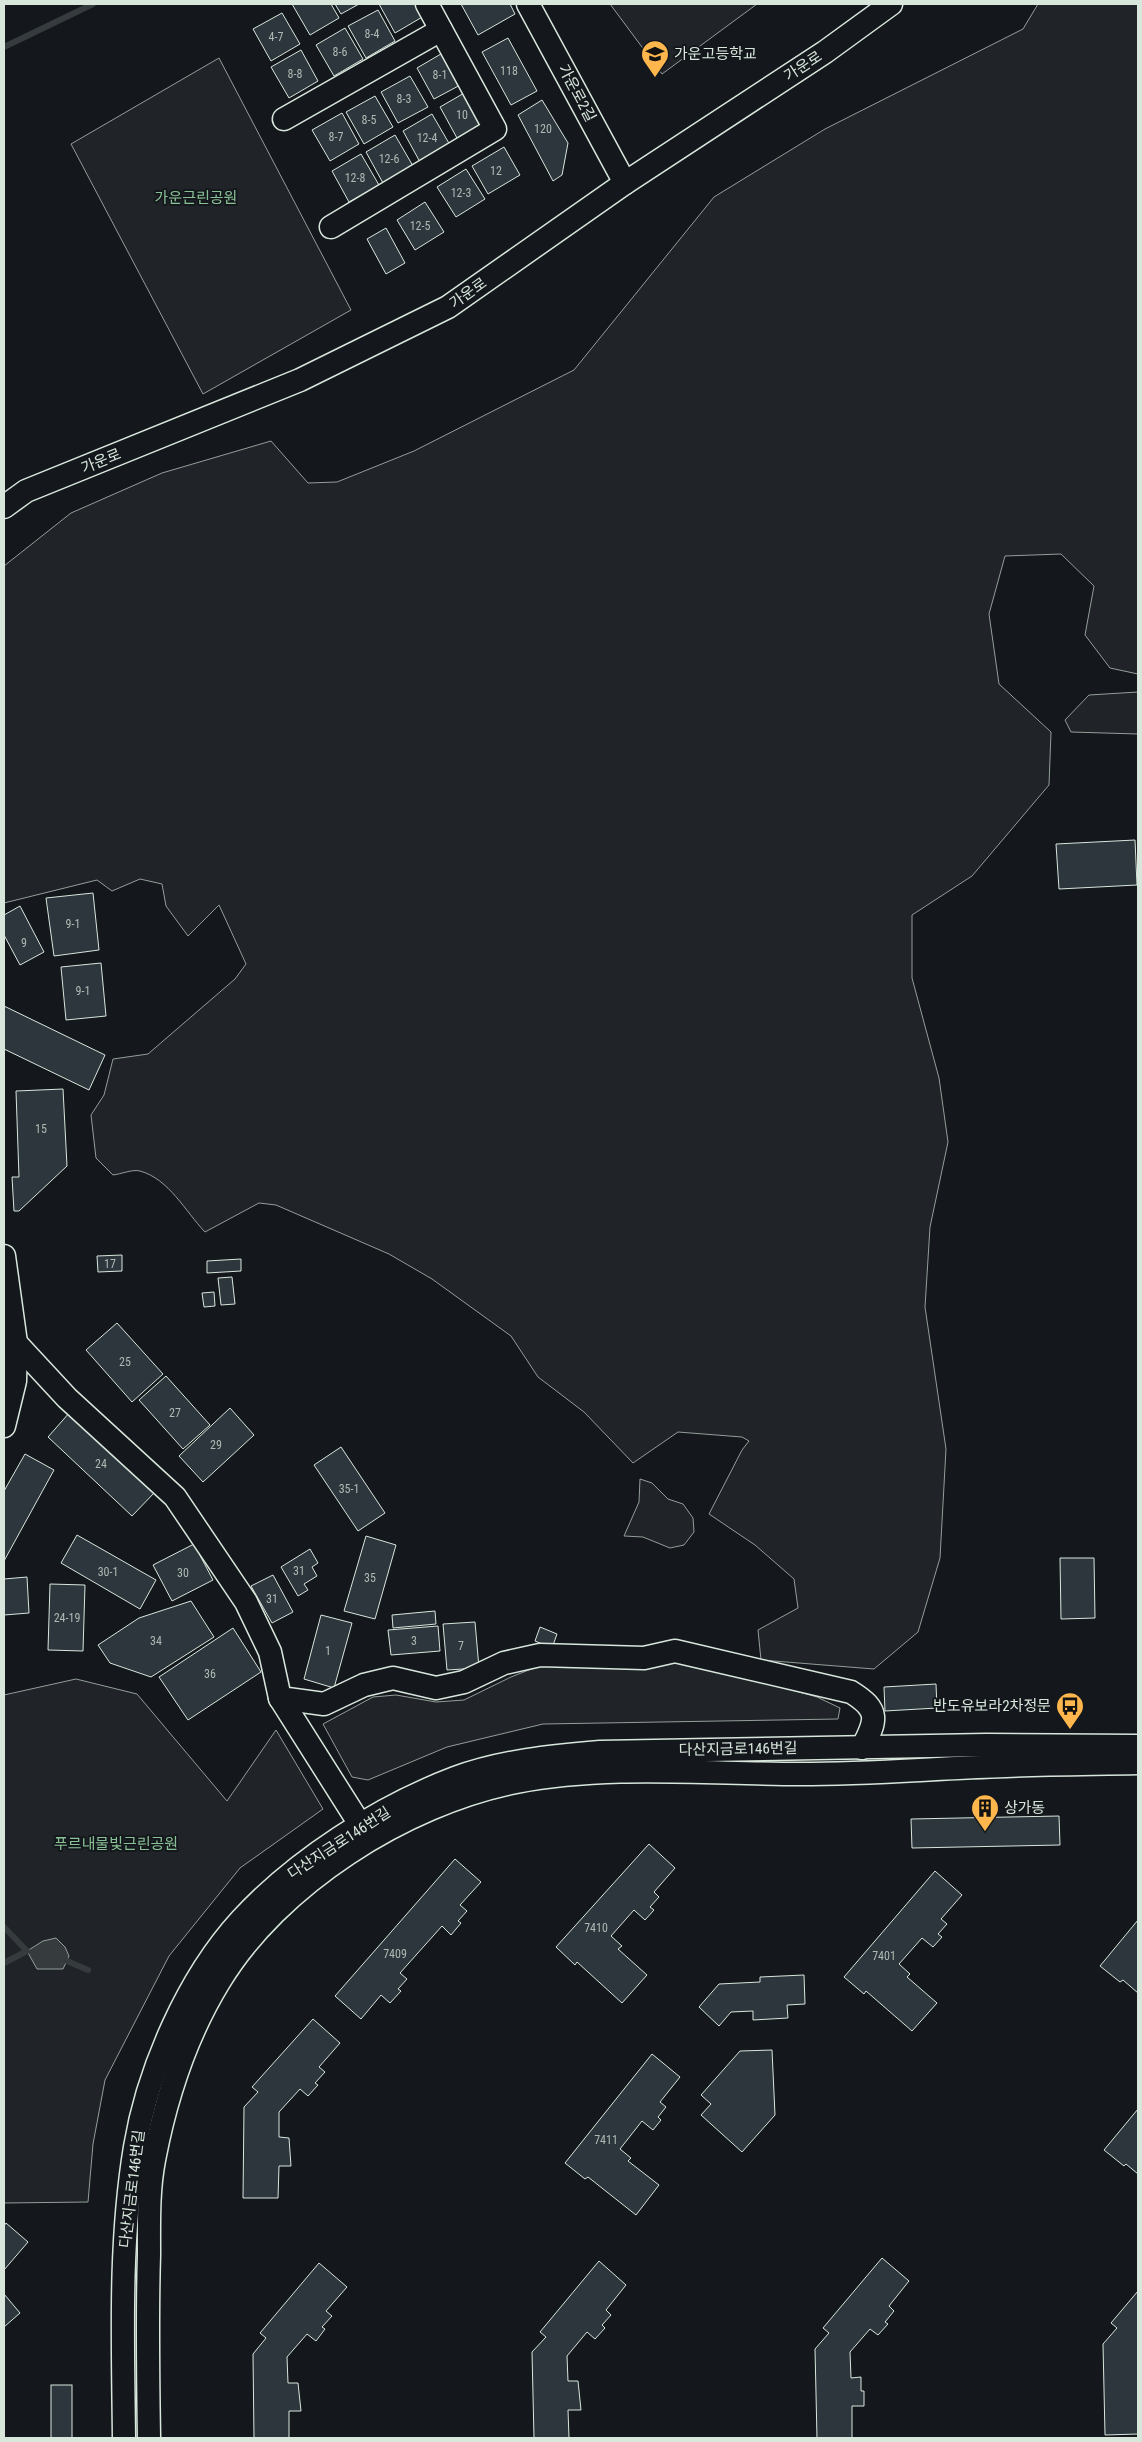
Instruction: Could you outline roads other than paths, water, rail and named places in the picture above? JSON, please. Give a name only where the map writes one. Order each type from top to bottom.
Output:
[{"type":"street","points":[[331,227],[495,129],[427,4]]},
{"type":"street","name":"가운로2길","points":[[528,4],[625,183]]},
{"type":"street","name":"가운로","points":[[4,507],[26,491],[300,380],[448,307],[625,183],[825,52],[892,4]]},
{"type":"street","points":[[284,119],[441,30]]},
{"type":"street","points":[[4,1256],[16,1343],[16,1381],[4,1426]]},
{"type":"street","points":[[16,1343],[67,1398],[175,1497],[246,1602],[270,1652],[280,1698],[365,1832]]},
{"type":"street","points":[[280,1698],[324,1704],[364,1685],[393,1678],[436,1688],[464,1682],[504,1663],[540,1655],[644,1658],[675,1651],[851,1692],[867,1702],[874,1726],[862,1748]]},
{"type":"street","name":"다산지금로146번길","points":[[124,2438],[123,2294],[128,2205],[136,2145],[146,2103],[172,2027],[205,1968],[240,1921],[286,1876],[456,1778],[509,1764],[553,1756],[600,1752],[1138,1746]]},
{"type":"street","name":"다산지금로146번길","points":[[149,2438],[148,2284],[153,2164],[168,2099],[187,2042],[220,1980],[254,1935],[365,1832],[412,1817],[461,1797],[514,1783],[555,1776],[602,1773],[821,1774],[1138,1763]]},
{"type":"waterway","points":[[4,47],[93,4]]},
{"type":"waterway","points":[[4,1927],[27,1951],[4,1963]]},
{"type":"waterway","points":[[67,1961],[88,1970]]},
{"type":"place","name":"가운고등학교","points":[[655,78]]},
{"type":"place","name":"반도유보라2차정문","points":[[1070,1730]]},
{"type":"place","name":"상가동","points":[[985,1832]]},
{"type":"park label","name":"가운근린공원","points":[[196,198]]},
{"type":"park label","name":"푸르내물빛근린공원","points":[[116,1844]]}]
